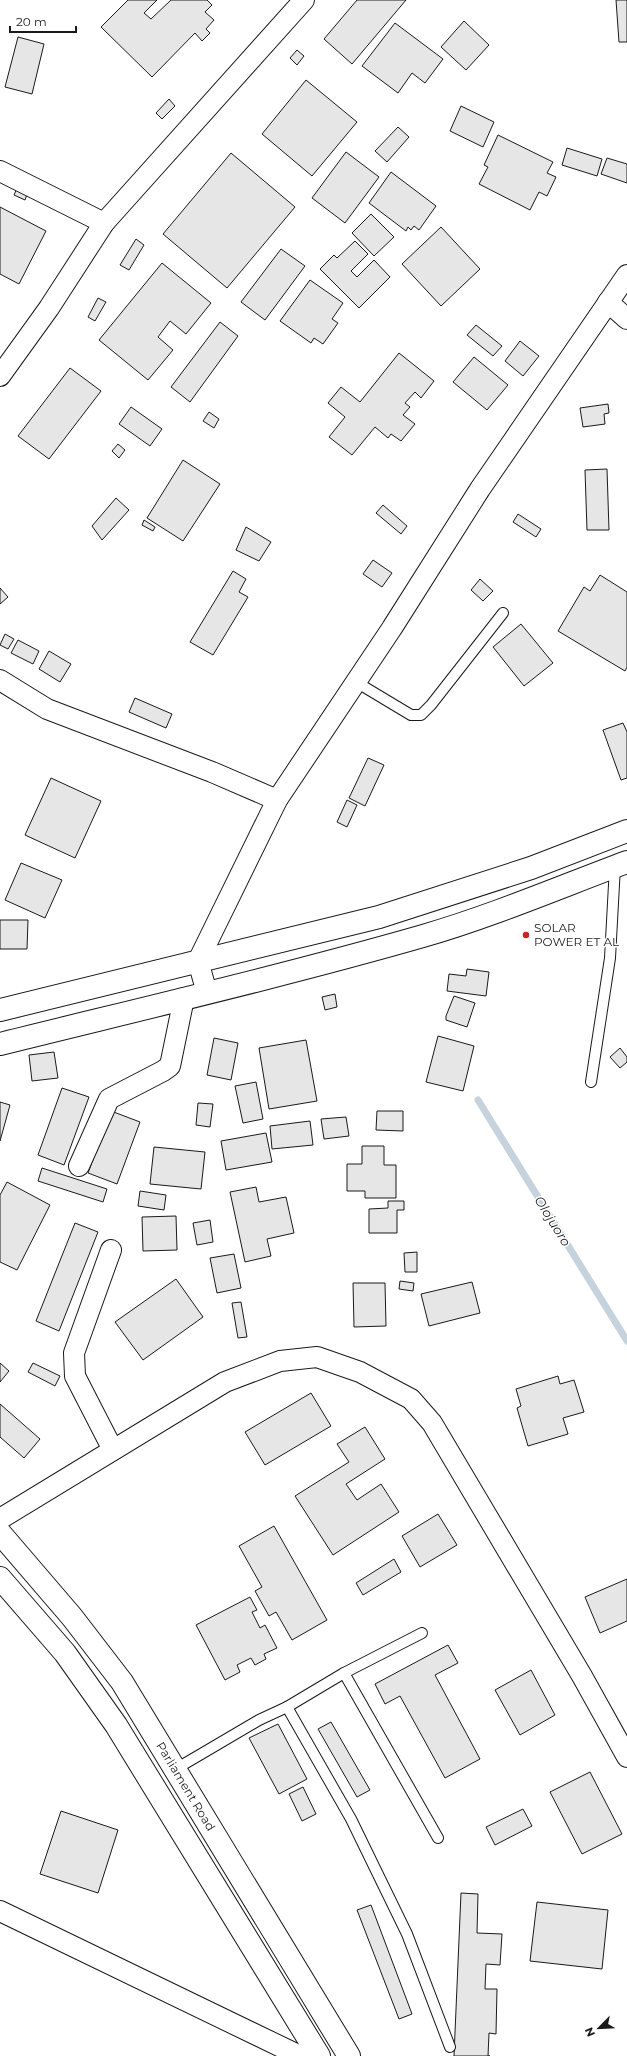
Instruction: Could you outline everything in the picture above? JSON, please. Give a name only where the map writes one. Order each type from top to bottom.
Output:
[{"type":"main road","points":[[0,1010],[379,917],[530,868],[627,831]]},
{"type":"main road","points":[[0,1044],[207,993],[424,935],[621,864]]},
{"type":"main road","name":"Parliament Road","points":[[0,1533],[72,1617],[122,1682],[174,1770],[349,2056]]},
{"type":"main road","points":[[0,1578],[65,1653],[116,1725],[319,2056]]},
{"type":"street","points":[[0,376],[49,308],[104,223],[304,0]]},
{"type":"street","points":[[0,171],[104,223]]},
{"type":"street","points":[[207,993],[198,961],[277,800],[356,682],[480,489],[627,275]]},
{"type":"street","points":[[608,302],[627,319]]},
{"type":"street","points":[[0,680],[47,709],[212,772],[277,800]]},
{"type":"street","points":[[79,1166],[109,1099],[170,1066],[184,998]]},
{"type":"street","points":[[111,1250],[74,1353],[75,1376],[113,1450]]},
{"type":"street","points":[[0,1518],[226,1382],[280,1361],[317,1357],[360,1372],[411,1399],[432,1423],[582,1676],[627,1757]]},
{"type":"street","points":[[0,1911],[300,2056]]},
{"type":"lane","points":[[356,682],[411,715],[421,715],[431,705],[503,613]]},
{"type":"lane","points":[[591,1082],[610,958],[621,864]]},
{"type":"lane","points":[[174,1770],[259,1720],[344,1673],[422,1633]]},
{"type":"lane","points":[[344,1673],[438,1838]]},
{"type":"lane","points":[[286,1706],[351,1819],[407,1934],[450,2047]]},
{"type":"building","points":[[128,0],[157,0],[144,13],[151,19],[171,0],[207,0],[212,5],[205,12],[214,20],[206,29],[210,33],[202,41],[195,33],[152,77],[101,27]]},
{"type":"building","points":[[357,0],[406,0],[352,64],[324,39]]},
{"type":"building","points":[[616,0],[627,0],[627,42],[619,42]]},
{"type":"building","points":[[464,21],[489,45],[466,70],[441,47]]},
{"type":"building","points":[[395,23],[443,59],[425,83],[412,73],[398,93],[362,66]]},
{"type":"building","points":[[18,37],[44,44],[32,94],[5,87]]},
{"type":"building","points":[[297,50],[304,56],[297,65],[290,58]]},
{"type":"building","points":[[306,80],[357,122],[312,176],[262,134]]},
{"type":"building","points":[[169,99],[175,106],[162,119],[156,113]]},
{"type":"building","points":[[461,106],[494,122],[483,147],[450,131]]},
{"type":"building","points":[[398,127],[409,137],[387,162],[375,151]]},
{"type":"building","points":[[498,135],[553,162],[547,173],[556,177],[547,196],[539,192],[530,210],[479,184],[488,167],[484,165]]},
{"type":"building","points":[[567,148],[602,159],[597,176],[562,165]]},
{"type":"building","points":[[346,152],[379,177],[345,223],[312,198]]},
{"type":"building","points":[[231,153],[295,207],[227,288],[163,234]]},
{"type":"building","points":[[607,158],[627,164],[627,183],[601,174]]},
{"type":"building","points":[[391,172],[436,206],[419,230],[414,226],[411,230],[408,227],[406,231],[369,203]]},
{"type":"building","points":[[19,184],[29,189],[25,200],[14,195]]},
{"type":"building","points":[[0,207],[46,231],[19,284],[0,274]]},
{"type":"building","points":[[371,214],[394,237],[374,256],[352,233]]},
{"type":"building","points":[[441,227],[480,269],[441,306],[402,264]]},
{"type":"building","points":[[136,239],[144,245],[129,270],[120,265]]},
{"type":"building","points":[[355,241],[368,254],[351,271],[357,277],[374,260],[390,277],[359,308],[320,269],[334,255],[337,258]]},
{"type":"building","points":[[281,249],[305,266],[265,320],[241,302]]},
{"type":"building","points":[[162,263],[211,303],[186,334],[170,321],[158,337],[173,350],[148,380],[99,340]]},
{"type":"building","points":[[310,280],[343,303],[332,319],[338,323],[323,344],[314,338],[311,343],[280,321]]},
{"type":"building","points":[[98,298],[106,302],[95,321],[88,317]]},
{"type":"building","points":[[220,322],[238,336],[190,402],[171,387]]},
{"type":"building","points":[[476,325],[502,346],[493,356],[467,335]]},
{"type":"building","points":[[520,341],[539,356],[523,376],[505,361]]},
{"type":"building","points":[[399,353],[434,381],[421,398],[415,392],[405,403],[410,407],[403,415],[415,424],[401,441],[391,434],[388,438],[375,427],[352,455],[329,437],[345,417],[328,403],[341,387],[360,402]]},
{"type":"building","points":[[474,357],[508,385],[487,410],[453,382]]},
{"type":"building","points":[[70,368],[101,391],[49,459],[18,436]]},
{"type":"building","points":[[608,404],[609,413],[604,414],[605,424],[583,427],[580,408]]},
{"type":"building","points":[[131,407],[162,429],[150,446],[119,424]]},
{"type":"building","points":[[209,412],[219,419],[214,428],[203,421]]},
{"type":"building","points":[[118,444],[125,450],[119,458],[112,451]]},
{"type":"building","points":[[183,460],[220,484],[183,541],[147,518]]},
{"type":"building","points":[[607,469],[609,530],[587,530],[585,470]]},
{"type":"building","points":[[116,498],[129,510],[102,540],[92,526]]},
{"type":"building","points":[[383,505],[407,526],[401,534],[376,513]]},
{"type":"building","points":[[518,514],[541,529],[536,537],[513,522]]},
{"type":"building","points":[[144,520],[155,527],[153,531],[142,525]]},
{"type":"building","points":[[246,527],[271,542],[259,561],[236,550]]},
{"type":"building","points":[[373,560],[392,573],[382,587],[363,574]]},
{"type":"building","points":[[233,571],[246,579],[239,592],[248,597],[213,655],[190,642]]},
{"type":"building","points":[[600,575],[627,592],[627,667],[625,671],[558,631],[584,587],[590,591]]},
{"type":"building","points":[[480,579],[493,591],[483,601],[471,590]]},
{"type":"building","points":[[0,588],[8,597],[0,604]]},
{"type":"building","points":[[521,624],[553,663],[524,686],[493,647]]},
{"type":"building","points":[[5,634],[14,639],[8,649],[0,645]]},
{"type":"building","points":[[18,640],[39,651],[33,664],[11,653]]},
{"type":"building","points":[[49,651],[71,664],[60,682],[39,669]]},
{"type":"building","points":[[135,698],[172,714],[166,728],[129,712]]},
{"type":"building","points":[[623,723],[627,732],[627,778],[621,780],[603,730]]},
{"type":"building","points":[[368,758],[384,765],[365,806],[349,798]]},
{"type":"building","points":[[51,778],[101,801],[75,858],[25,835]]},
{"type":"building","points":[[347,800],[357,805],[347,827],[337,822]]},
{"type":"building","points":[[21,863],[62,880],[45,918],[5,900]]},
{"type":"building","points":[[0,920],[28,920],[27,949],[0,949]]},
{"type":"building","points":[[467,969],[489,972],[486,996],[447,991],[449,974],[466,976]]},
{"type":"building","points":[[335,994],[337,1007],[325,1010],[322,997]]},
{"type":"building","points":[[454,996],[475,1003],[467,1027],[446,1020],[446,1016]]},
{"type":"building","points":[[438,1036],[474,1046],[463,1091],[426,1082]]},
{"type":"building","points":[[214,1038],[238,1043],[231,1080],[207,1075]]},
{"type":"building","points":[[306,1040],[317,1101],[269,1109],[259,1048]]},
{"type":"building","points":[[620,1048],[627,1057],[627,1062],[620,1068],[610,1057]]},
{"type":"building","points":[[54,1052],[58,1078],[32,1081],[29,1055]]},
{"type":"building","points":[[256,1082],[263,1119],[243,1123],[235,1086]]},
{"type":"building","points":[[62,1088],[89,1097],[64,1165],[38,1155]]},
{"type":"building","points":[[0,1102],[10,1105],[0,1141]]},
{"type":"building","points":[[198,1103],[213,1104],[210,1127],[196,1125]]},
{"type":"building","points":[[111,1111],[140,1122],[117,1184],[88,1173]]},
{"type":"building","points":[[377,1111],[403,1111],[403,1131],[376,1130]]},
{"type":"building","points":[[346,1117],[349,1136],[324,1139],[321,1119]]},
{"type":"building","points":[[310,1121],[313,1145],[272,1149],[270,1126]]},
{"type":"building","points":[[266,1133],[272,1162],[226,1170],[221,1141]]},
{"type":"building","points":[[362,1146],[384,1146],[384,1165],[396,1165],[396,1198],[365,1198],[365,1191],[347,1191],[347,1164],[362,1164]]},
{"type":"building","points":[[154,1147],[205,1152],[201,1189],[150,1184]]},
{"type":"building","points":[[42,1168],[107,1189],[103,1202],[38,1181]]},
{"type":"building","points":[[7,1182],[50,1205],[17,1270],[0,1262],[0,1195]]},
{"type":"building","points":[[256,1187],[259,1202],[286,1197],[294,1233],[267,1239],[271,1256],[245,1262],[230,1192]]},
{"type":"building","points":[[140,1191],[166,1195],[164,1210],[138,1206]]},
{"type":"building","points":[[388,1201],[404,1201],[404,1210],[397,1210],[397,1233],[369,1233],[369,1209],[388,1208]]},
{"type":"building","points":[[176,1216],[177,1250],[143,1251],[142,1217]]},
{"type":"building","points":[[210,1220],[213,1242],[197,1245],[193,1223]]},
{"type":"building","points":[[75,1223],[98,1232],[59,1331],[36,1321]]},
{"type":"building","points":[[417,1252],[417,1272],[405,1272],[404,1253]]},
{"type":"building","points":[[234,1254],[241,1288],[217,1293],[210,1258]]},
{"type":"building","points":[[176,1279],[203,1317],[143,1360],[115,1322]]},
{"type":"building","points":[[400,1281],[414,1283],[413,1291],[399,1289]]},
{"type":"building","points":[[472,1282],[480,1313],[429,1326],[421,1294]]},
{"type":"building","points":[[353,1283],[385,1283],[386,1326],[354,1327]]},
{"type":"building","points":[[241,1302],[247,1337],[238,1338],[232,1303]]},
{"type":"building","points":[[0,1363],[9,1371],[0,1382]]},
{"type":"building","points":[[33,1363],[60,1376],[55,1386],[28,1372]]},
{"type":"building","points":[[558,1376],[560,1384],[574,1380],[584,1412],[563,1418],[568,1434],[528,1446],[517,1408],[521,1406],[516,1389]]},
{"type":"building","points":[[311,1393],[331,1426],[265,1465],[245,1432]]},
{"type":"building","points":[[0,1404],[40,1439],[24,1458],[0,1437]]},
{"type":"building","points":[[365,1427],[385,1459],[346,1484],[357,1500],[381,1484],[399,1512],[333,1555],[295,1496],[349,1462],[337,1444]]},
{"type":"building","points":[[438,1514],[457,1545],[420,1567],[402,1536]]},
{"type":"building","points":[[274,1526],[327,1620],[292,1640],[276,1612],[269,1616],[255,1591],[262,1587],[239,1546]]},
{"type":"building","points":[[394,1559],[401,1572],[363,1595],[356,1583]]},
{"type":"building","points":[[627,1579],[627,1621],[600,1633],[585,1597]]},
{"type":"building","points":[[250,1597],[257,1610],[252,1612],[260,1628],[265,1625],[277,1648],[264,1654],[266,1659],[255,1665],[251,1658],[237,1665],[240,1672],[225,1680],[196,1625]]},
{"type":"building","points":[[448,1645],[458,1663],[435,1675],[480,1759],[445,1778],[400,1696],[385,1704],[375,1684]]},
{"type":"building","points":[[531,1670],[555,1715],[520,1735],[495,1690]]},
{"type":"building","points":[[331,1722],[370,1790],[357,1797],[318,1729]]},
{"type":"building","points":[[278,1724],[307,1779],[279,1794],[249,1738]]},
{"type":"building","points":[[590,1772],[622,1834],[582,1854],[550,1792]]},
{"type":"building","points":[[303,1787],[316,1814],[302,1821],[289,1794]]},
{"type":"building","points":[[523,1809],[532,1826],[495,1845],[486,1827]]},
{"type":"building","points":[[61,1811],[118,1830],[98,1893],[40,1874]]},
{"type":"building","points":[[461,1893],[478,1894],[477,1933],[502,1934],[500,1965],[486,1964],[485,1989],[497,1989],[496,2034],[489,2033],[488,2056],[454,2056]]},
{"type":"building","points":[[537,1902],[608,1910],[602,1969],[530,1961]]},
{"type":"building","points":[[371,1905],[412,2014],[399,2019],[357,1910]]},
{"type":"waterway","name":"Olojuoro","points":[[478,1100],[627,1341]]},
{"type":"place","name":"SOLAR POWER ET AL","points":[[526,935]]}]
